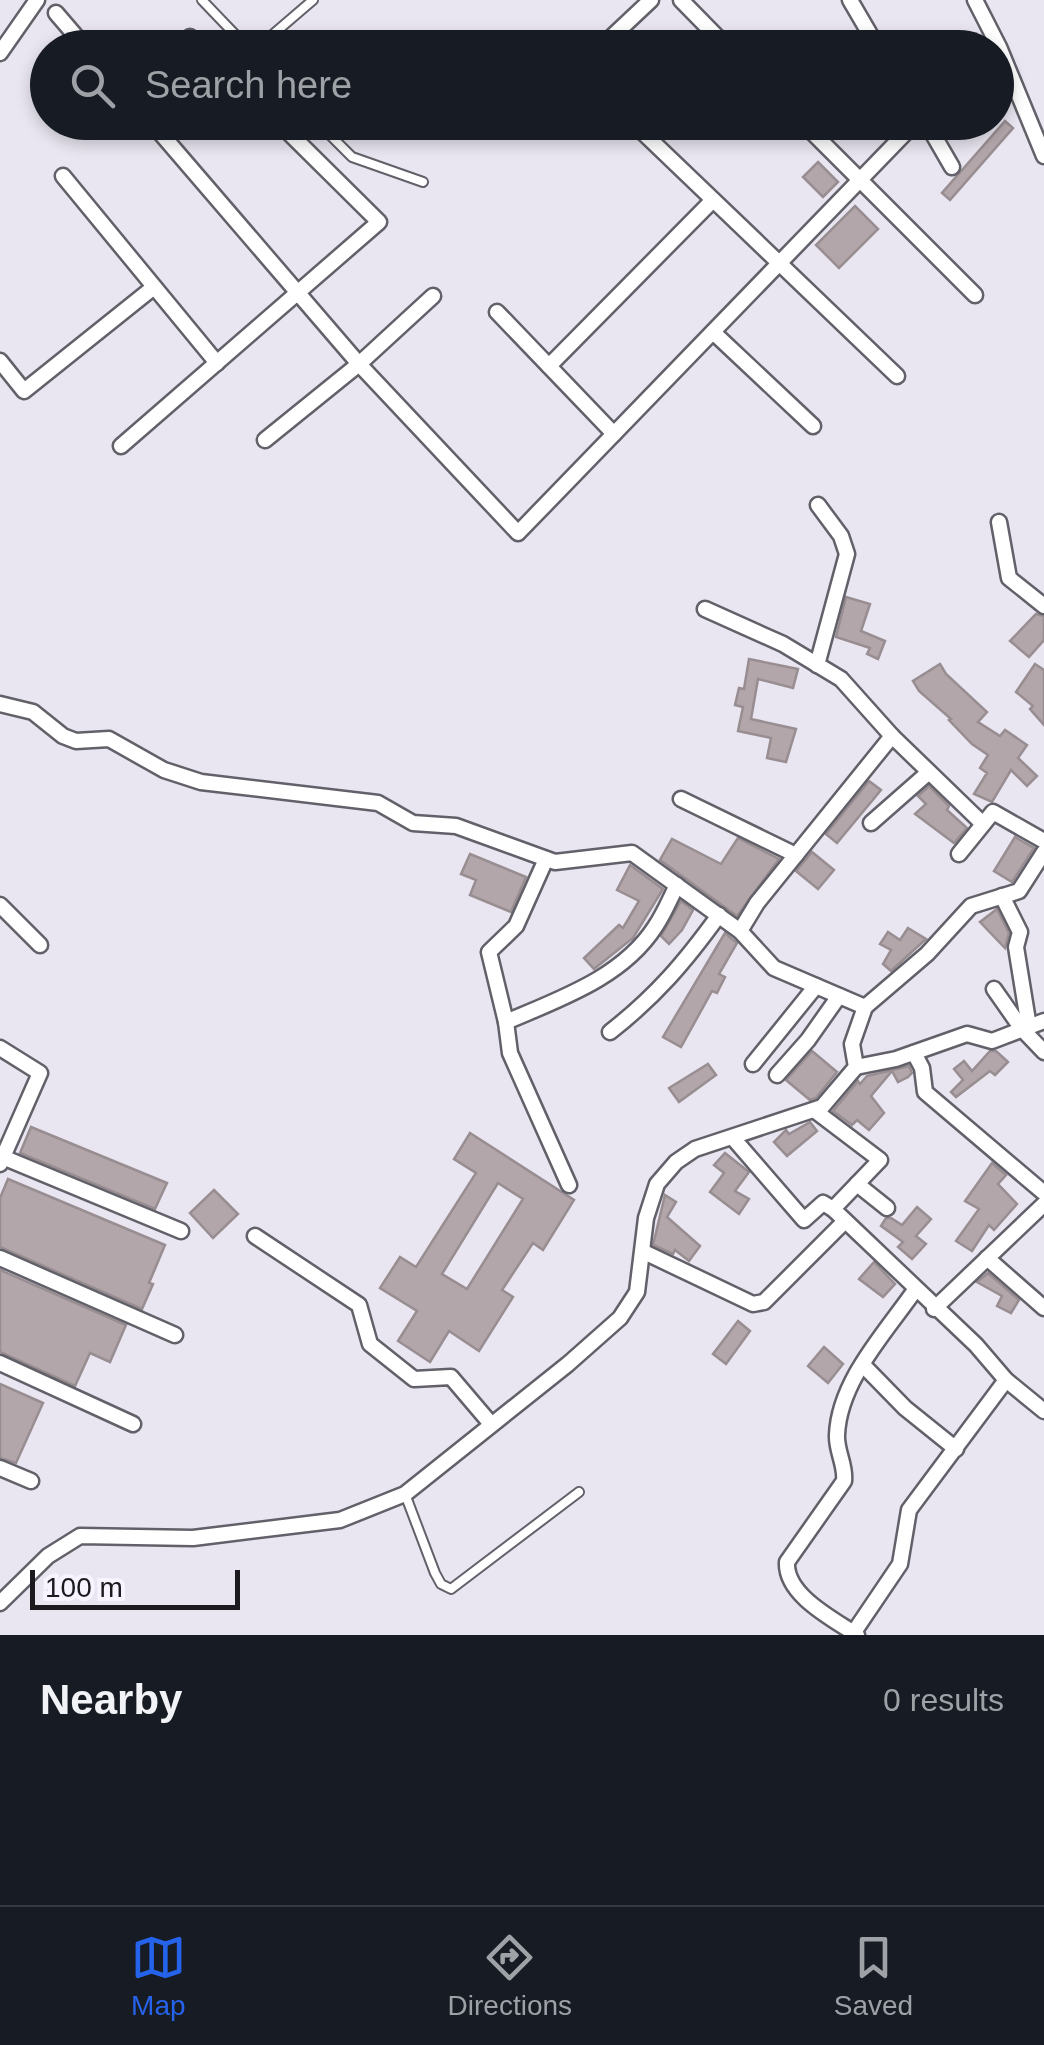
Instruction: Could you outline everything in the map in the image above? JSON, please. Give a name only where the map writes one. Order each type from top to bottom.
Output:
[{"type":"street","points":[[0,52],[37,0]]},
{"type":"street","points":[[619,30],[651,0]]},
{"type":"street","points":[[681,0],[710,30]]},
{"type":"street","points":[[850,0],[868,30]]},
{"type":"street","points":[[976,0],[990,30]]},
{"type":"street","points":[[56,13],[71,30]]},
{"type":"street","points":[[1014,86],[1044,156]]},
{"type":"street","points":[[166,140],[359,364],[518,534],[899,140]]},
{"type":"street","points":[[121,446],[379,222],[296,140]]},
{"type":"street","points":[[650,140],[898,376]]},
{"type":"street","points":[[819,140],[975,295]]},
{"type":"street","points":[[936,140],[952,167]]},
{"type":"street","points":[[63,176],[217,363]]},
{"type":"street","points":[[549,366],[712,200]]},
{"type":"street","points":[[0,362],[24,390],[154,286]]},
{"type":"street","points":[[265,440],[359,364],[434,296]]},
{"type":"street","points":[[497,312],[614,434]]},
{"type":"street","points":[[712,332],[814,426]]},
{"type":"street","points":[[817,664],[847,554],[841,536],[818,504]]},
{"type":"street","points":[[999,522],[1010,578],[1044,606]]},
{"type":"street","points":[[705,609],[783,644],[841,680],[892,736],[983,824]]},
{"type":"street","points":[[0,704],[33,712],[62,736],[76,741],[109,738],[164,770],[201,782],[378,803],[413,823],[456,826],[555,862],[632,853],[740,931],[774,968],[865,1007]]},
{"type":"street","points":[[740,931],[758,902],[892,736]]},
{"type":"street","points":[[871,823],[929,772]]},
{"type":"street","points":[[681,798],[796,855]]},
{"type":"street","points":[[959,854],[993,812],[1044,842]]},
{"type":"street","points":[[856,1067],[852,1044],[865,1007],[927,954],[970,906],[1018,891],[1044,853]]},
{"type":"street","points":[[546,860],[516,926],[489,952],[510,1053],[569,1185]]},
{"type":"street","points":[[506,1022],[578,990],[621,965],[654,929],[677,885]]},
{"type":"street","points":[[1002,896],[1020,932],[1016,946],[1025,1028]]},
{"type":"street","points":[[0,905],[40,945]]},
{"type":"street","points":[[610,1032],[652,999],[719,916]]},
{"type":"street","points":[[753,1064],[816,986]]},
{"type":"street","points":[[994,989],[1044,1052]]},
{"type":"street","points":[[777,1074],[808,1040],[839,996]]},
{"type":"street","points":[[0,1603],[48,1556],[80,1536],[194,1538],[340,1520],[405,1494],[620,1318],[637,1292],[646,1218],[657,1184],[676,1162],[695,1149],[822,1108],[856,1067],[914,1053],[967,1034],[992,1041],[1044,1021]]},
{"type":"street","points":[[0,1048],[40,1073],[1,1159],[181,1231]]},
{"type":"street","points":[[914,1053],[922,1068],[926,1092],[1044,1192]]},
{"type":"street","points":[[814,1110],[880,1160],[832,1209]]},
{"type":"street","points":[[733,1138],[804,1220],[824,1203],[832,1209],[976,1345],[1006,1380],[1044,1412]]},
{"type":"street","points":[[857,1184],[887,1208]]},
{"type":"street","points":[[934,1309],[1044,1204]]},
{"type":"street","points":[[644,1252],[753,1304],[764,1302],[845,1221]]},
{"type":"street","points":[[255,1236],[359,1305],[370,1344],[414,1379],[451,1377],[492,1424]]},
{"type":"street","points":[[0,1258],[175,1334]]},
{"type":"street","points":[[987,1258],[1044,1308]]},
{"type":"street","points":[[915,1290],[863,1365],[846,1398],[836,1436],[844,1481],[791,1553],[786,1568],[796,1589],[854,1634],[900,1564],[910,1510],[1006,1380]]},
{"type":"street","points":[[0,1363],[133,1424]]},
{"type":"street","points":[[863,1365],[905,1408],[956,1449]]},
{"type":"street","points":[[0,1468],[31,1481]]},
{"type":"lane","points":[[202,0],[231,30]]},
{"type":"lane","points":[[278,30],[313,0]]},
{"type":"lane","points":[[335,140],[352,158],[423,182]]},
{"type":"lane","points":[[405,1494],[440,1584],[451,1589],[579,1492]]},
{"type":"building","points":[[988,140],[1002,140],[950,200],[942,193]]},
{"type":"building","points":[[818,162],[838,182],[823,197],[803,177]]},
{"type":"building","points":[[855,206],[878,229],[839,268],[816,245]]},
{"type":"building","points":[[846,597],[870,604],[861,631],[885,641],[878,659],[867,654],[870,648],[836,637]]},
{"type":"building","points":[[1036,614],[1044,616],[1044,640],[1029,657],[1010,641]]},
{"type":"building","points":[[749,659],[798,669],[793,688],[758,679],[751,719],[796,729],[786,762],[767,758],[771,738],[738,731],[743,707],[735,705],[739,688],[744,689]]},
{"type":"building","points":[[940,664],[987,712],[978,722],[1000,736],[1005,730],[1027,745],[1018,758],[1037,776],[1027,786],[1011,770],[992,802],[974,794],[987,773],[980,768],[988,755],[972,744],[913,681]]},
{"type":"building","points":[[1035,664],[1044,670],[1044,725],[1030,709],[1033,706],[1016,692]]},
{"type":"building","points":[[869,781],[881,790],[837,843],[826,834]]},
{"type":"building","points":[[929,786],[967,828],[954,843],[915,814],[926,804],[918,796]]},
{"type":"building","points":[[1015,837],[1034,848],[1012,882],[994,871]]},
{"type":"building","points":[[738,838],[779,859],[737,916],[660,860],[672,839],[721,864]]},
{"type":"building","points":[[812,852],[834,870],[818,889],[796,871]]},
{"type":"building","points":[[470,854],[526,877],[511,912],[470,895],[476,880],[461,874]]},
{"type":"building","points":[[630,865],[663,889],[633,938],[594,969],[584,958],[619,925],[623,928],[639,901],[617,890]]},
{"type":"building","points":[[681,901],[693,910],[669,944],[661,936]]},
{"type":"building","points":[[997,909],[1009,933],[1005,948],[980,922]]},
{"type":"building","points":[[908,928],[926,939],[891,971],[883,964],[891,950],[880,944],[888,932],[900,940]]},
{"type":"building","points":[[725,933],[737,943],[719,974],[725,977],[717,993],[712,991],[681,1047],[663,1037]]},
{"type":"building","points":[[812,1051],[837,1072],[810,1100],[786,1080]]},
{"type":"building","points":[[990,1051],[996,1051],[1008,1062],[995,1075],[990,1071],[956,1097],[951,1092],[963,1080],[954,1069],[964,1061],[972,1071]]},
{"type":"building","points":[[708,1064],[716,1075],[679,1102],[669,1088]]},
{"type":"building","points":[[909,1066],[912,1073],[908,1077],[898,1082],[892,1071],[871,1096],[884,1113],[869,1130],[857,1120],[852,1125],[833,1111],[858,1081],[860,1084],[867,1076]]},
{"type":"building","points":[[810,1122],[817,1131],[787,1156],[774,1142],[786,1130],[789,1134]]},
{"type":"building","points":[[31,1127],[167,1183],[155,1209],[20,1153]]},
{"type":"building","points":[[470,1133],[574,1200],[543,1250],[533,1243],[502,1290],[513,1297],[479,1351],[449,1331],[430,1362],[398,1341],[417,1311],[380,1288],[400,1257],[416,1267],[476,1173],[454,1159]],"holes":[[[498,1183],[523,1199],[467,1289],[442,1274]]]},
{"type":"building","points":[[725,1153],[749,1172],[735,1191],[749,1199],[739,1214],[710,1192],[724,1173],[714,1165]]},
{"type":"building","points":[[992,1163],[1006,1175],[998,1184],[1017,1204],[994,1230],[989,1225],[972,1251],[956,1241],[979,1209],[965,1201]]},
{"type":"building","points":[[8,1179],[165,1245],[142,1309],[0,1247],[0,1198]]},
{"type":"building","points":[[214,1190],[238,1214],[213,1238],[190,1213]]},
{"type":"building","points":[[665,1195],[676,1202],[667,1217],[700,1246],[689,1261],[675,1250],[673,1254],[653,1245]]},
{"type":"building","points":[[917,1207],[931,1219],[916,1236],[926,1244],[912,1259],[898,1247],[903,1242],[881,1226],[886,1218],[902,1225]]},
{"type":"building","points":[[874,1262],[895,1284],[883,1297],[859,1279]]},
{"type":"building","points":[[0,1270],[126,1325],[110,1362],[90,1353],[75,1386],[0,1352]]},
{"type":"building","points":[[988,1273],[1019,1300],[1011,1313],[997,1306],[1002,1296],[977,1282]]},
{"type":"building","points":[[738,1321],[750,1331],[726,1364],[713,1354]]},
{"type":"building","points":[[824,1347],[843,1364],[828,1383],[808,1366]]},
{"type":"building","points":[[0,1384],[43,1403],[16,1463],[0,1458]]}]
